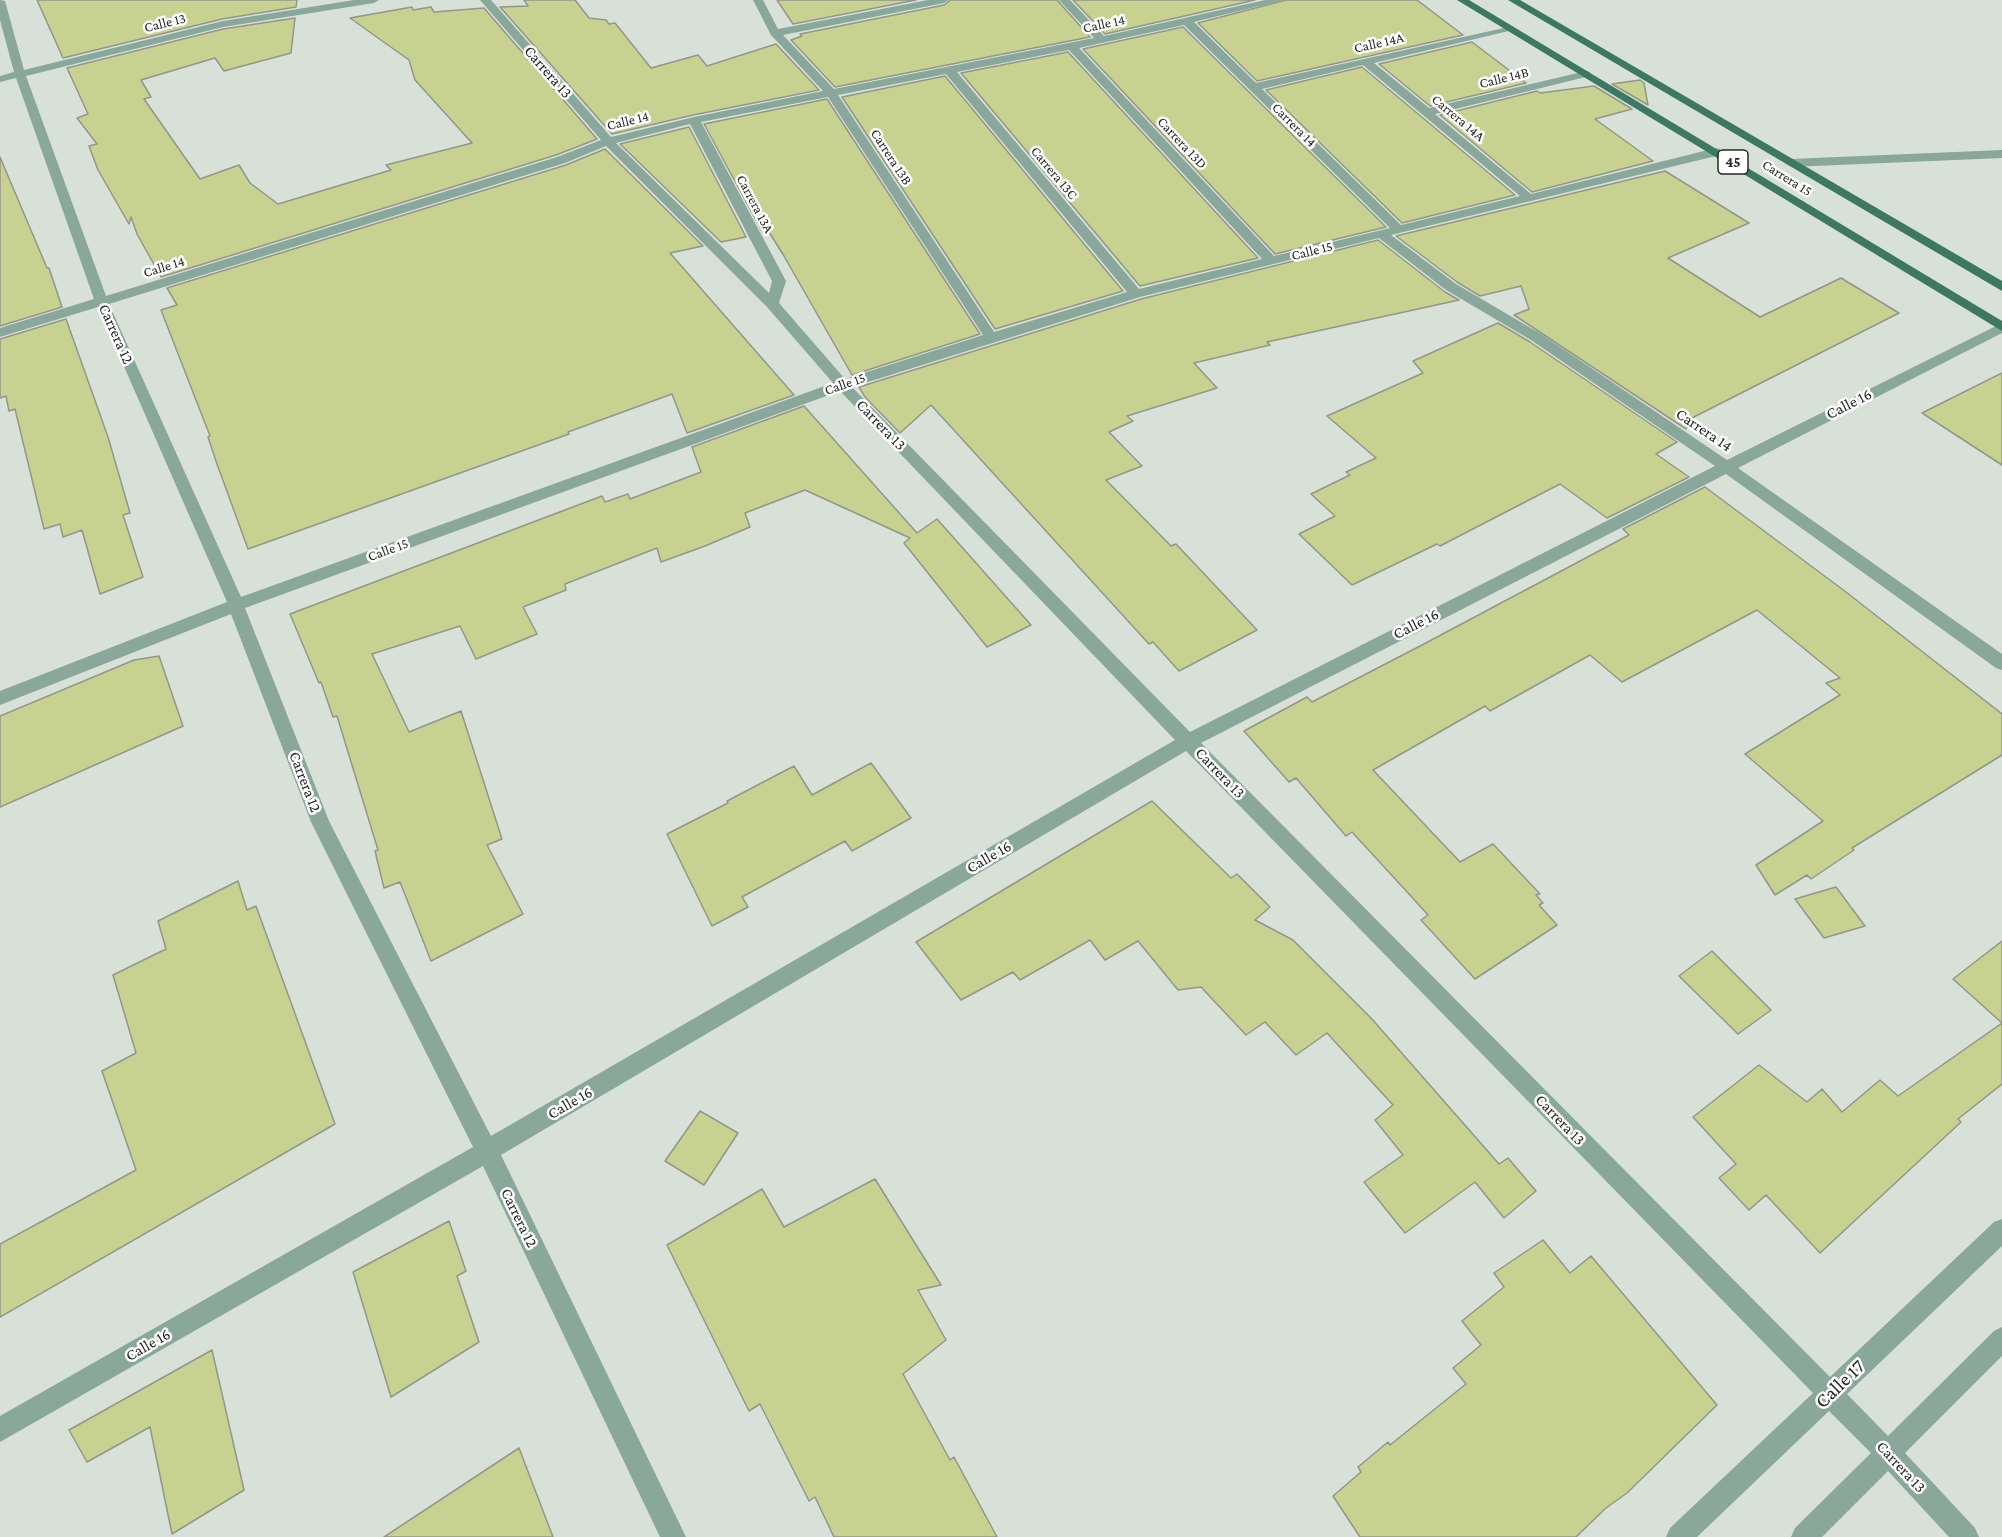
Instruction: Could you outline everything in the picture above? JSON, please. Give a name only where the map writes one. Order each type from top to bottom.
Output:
[{"type":"main road","name":"Carrera 15","points":[[1462,0],[2002,327]]},
{"type":"main road","name":"Carrera 15","points":[[1513,0],[2002,286]]},
{"type":"street","name":"Calle 13","points":[[0,80],[223,24],[374,0]]},
{"type":"street","name":"Carrera 13","points":[[485,0],[608,141],[772,304],[842,385],[1188,741],[1887,1452],[1966,1537]]},
{"type":"street","name":"Carrera 13B","points":[[758,0],[775,33],[832,94],[991,337]]},
{"type":"street","points":[[775,33],[944,0]]},
{"type":"street","points":[[1065,0],[1102,40]]},
{"type":"street","name":"Calle 14","points":[[0,333],[561,160],[608,141],[694,120],[1102,40],[1279,0]]},
{"type":"street","name":"Carrera 12","points":[[0,1],[20,74],[102,302],[236,605],[321,822],[487,1151],[673,1537]]},
{"type":"street","name":"Carrera 14","points":[[1187,22],[1399,230]]},
{"type":"street","name":"Calle 14A","points":[[1255,87],[1509,28]]},
{"type":"street","name":"Carrera 13D","points":[[1071,46],[1271,261]]},
{"type":"street","name":"Carrera 14A","points":[[1366,62],[1528,198]]},
{"type":"street","name":"Carrera 13C","points":[[950,71],[1136,294]]},
{"type":"street","name":"Calle 14B","points":[[1428,112],[1586,74]]},
{"type":"street","name":"Carrera 13A","points":[[694,120],[778,280],[772,304]]},
{"type":"street","name":"Calle 15","points":[[0,698],[236,605],[842,385],[991,337],[1136,294],[1716,152]]},
{"type":"street","points":[[1791,163],[2002,154]]},
{"type":"street","name":"Carrera 14","points":[[1380,233],[1451,287],[1536,337],[1725,466],[2002,663]]},
{"type":"street","name":"Calle 16","points":[[0,1430],[487,1151],[1188,741],[2002,327]]},
{"type":"street","name":"Calle 17","points":[[1679,1537],[2002,1230]]},
{"type":"street","points":[[1804,1537],[2002,1339]]},
{"type":"building","points":[[37,0],[297,0],[296,7],[222,19],[63,58]]},
{"type":"building","points":[[524,0],[575,0],[589,18],[606,20],[609,24],[615,23],[651,68],[698,55],[707,66],[776,44],[819,90],[612,134],[500,7],[528,6]]},
{"type":"building","points":[[777,0],[916,0],[793,24]]},
{"type":"building","points":[[951,0],[1057,0],[1090,37],[835,87],[791,40],[802,36],[800,34],[944,5]]},
{"type":"building","points":[[1073,0],[1255,0],[1105,34]]},
{"type":"building","points":[[1286,0],[1417,0],[1463,35],[1257,81],[1198,23]]},
{"type":"building","points":[[412,7],[413,10],[431,7],[434,12],[484,8],[597,139],[556,155],[161,277],[137,234],[131,217],[129,224],[98,170],[89,146],[97,144],[77,118],[88,114],[67,68],[223,29],[295,18],[291,53],[224,71],[215,58],[141,80],[151,97],[144,99],[200,179],[239,165],[250,183],[278,204],[391,170],[386,165],[472,143],[415,80],[409,60],[350,18]]},
{"type":"building","points":[[1183,27],[1386,227],[1275,254],[1083,49]]},
{"type":"building","points":[[1472,42],[1526,83],[1430,106],[1379,64]]},
{"type":"building","points":[[1068,52],[1258,258],[1140,286],[961,73]]},
{"type":"building","points":[[1362,67],[1515,195],[1402,223],[1266,90]]},
{"type":"building","points":[[945,76],[1123,291],[995,329],[842,97]]},
{"type":"building","points":[[1640,80],[1644,83],[1648,105],[1612,84]]},
{"type":"building","points":[[1594,86],[1632,109],[1595,119],[1653,161],[1532,192],[1440,115],[1537,91],[1540,93]]},
{"type":"building","points":[[827,99],[980,334],[852,375],[769,232],[763,233],[704,124]]},
{"type":"building","points":[[689,127],[746,237],[721,242],[620,144]]},
{"type":"building","points":[[605,149],[703,246],[670,253],[794,395],[687,433],[672,394],[568,432],[569,434],[248,549],[217,464],[208,437],[210,436],[161,310],[177,305],[167,288],[566,165]]},
{"type":"building","points":[[0,157],[47,268],[49,268],[62,307],[0,326]]},
{"type":"building","points":[[1665,171],[1749,223],[1668,258],[1760,317],[1841,278],[1899,313],[1690,419],[1686,429],[1514,315],[1529,309],[1521,286],[1480,296],[1457,282],[1396,236]]},
{"type":"building","points":[[1378,240],[1445,292],[1459,300],[1267,342],[1270,345],[1194,363],[1217,388],[1127,416],[1133,421],[1109,432],[1142,466],[1106,480],[1171,546],[1176,544],[1257,630],[1179,671],[1153,642],[1149,644],[931,405],[900,433],[865,397],[859,387],[1141,299]]},
{"type":"building","points":[[66,319],[108,437],[130,513],[123,515],[143,577],[100,594],[82,530],[63,537],[60,524],[44,529],[15,409],[9,411],[6,396],[0,398],[0,339]]},
{"type":"building","points":[[1498,323],[1530,342],[1677,442],[1656,454],[1689,477],[1607,518],[1560,484],[1440,546],[1437,544],[1352,585],[1299,534],[1335,516],[1311,494],[1350,475],[1346,472],[1376,458],[1327,416],[1423,373],[1413,361]]},
{"type":"building","points":[[2002,373],[2002,465],[1922,413]]},
{"type":"building","points":[[804,406],[917,533],[937,519],[1031,625],[987,647],[904,543],[910,538],[805,490],[745,513],[750,527],[705,546],[661,562],[657,548],[565,584],[566,590],[523,607],[537,634],[476,659],[460,626],[372,654],[409,732],[461,711],[502,839],[487,845],[523,914],[431,961],[400,882],[384,888],[375,851],[378,850],[337,716],[333,717],[321,682],[319,683],[290,614],[602,496],[605,502],[628,494],[630,499],[701,472],[692,447]]},
{"type":"building","points":[[1705,487],[1846,592],[2002,714],[2002,755],[1852,848],[1854,850],[1811,879],[1807,875],[1775,895],[1756,865],[1823,821],[1745,754],[1840,695],[1826,683],[1840,678],[1757,610],[1622,682],[1590,655],[1490,711],[1485,706],[1373,770],[1460,862],[1493,844],[1540,894],[1536,895],[1543,903],[1539,905],[1557,925],[1475,979],[1421,920],[1428,915],[1352,832],[1346,836],[1296,778],[1289,782],[1244,731],[1307,697],[1312,702],[1422,645],[1629,535],[1623,529]]},
{"type":"building","points":[[159,656],[183,726],[0,807],[0,716],[134,660]]},
{"type":"building","points":[[871,763],[911,818],[852,851],[845,841],[742,897],[748,907],[712,926],[667,834],[794,766],[812,795]]},
{"type":"building","points":[[1152,801],[1231,878],[1237,874],[1270,907],[1255,920],[1293,940],[1371,1018],[1499,1164],[1508,1158],[1536,1191],[1504,1218],[1475,1182],[1405,1233],[1364,1182],[1403,1155],[1375,1120],[1393,1105],[1327,1033],[1296,1055],[1265,1022],[1246,1035],[1201,987],[1178,990],[1138,941],[1105,960],[1090,940],[1020,980],[1013,972],[961,1000],[916,942]]},
{"type":"building","points":[[238,881],[247,910],[256,906],[335,1124],[0,1317],[0,1244],[136,1170],[102,1071],[136,1053],[113,975],[166,949],[158,921]]},
{"type":"building","points":[[1836,887],[1865,926],[1824,938],[1795,899]]},
{"type":"building","points":[[2002,941],[2002,1023],[1953,979]]},
{"type":"building","points":[[1712,951],[1771,1010],[1738,1034],[1679,976]]},
{"type":"building","points":[[2002,1023],[2002,1084],[1958,1119],[1961,1122],[1820,1253],[1766,1195],[1749,1210],[1719,1178],[1736,1164],[1693,1117],[1759,1065],[1807,1102],[1822,1089],[1842,1112],[1880,1080],[1898,1096]]},
{"type":"building","points":[[700,1111],[738,1133],[704,1185],[665,1161]]},
{"type":"building","points":[[875,1179],[941,1285],[918,1290],[946,1340],[903,1374],[950,1460],[954,1457],[997,1537],[834,1537],[815,1497],[809,1501],[760,1404],[749,1411],[667,1245],[762,1189],[784,1227]]},
{"type":"building","points":[[449,1221],[466,1271],[457,1276],[479,1342],[391,1397],[353,1272]]},
{"type":"building","points":[[1543,1240],[1570,1273],[1591,1256],[1717,1405],[1627,1493],[1606,1508],[1576,1537],[1360,1537],[1333,1496],[1361,1472],[1358,1467],[1388,1442],[1390,1445],[1466,1384],[1453,1368],[1481,1345],[1462,1321],[1504,1287],[1494,1273]]},
{"type":"building","points":[[212,1350],[244,1490],[172,1534],[150,1427],[87,1462],[69,1430]]},
{"type":"building","points":[[519,1448],[553,1537],[384,1537]]}]
